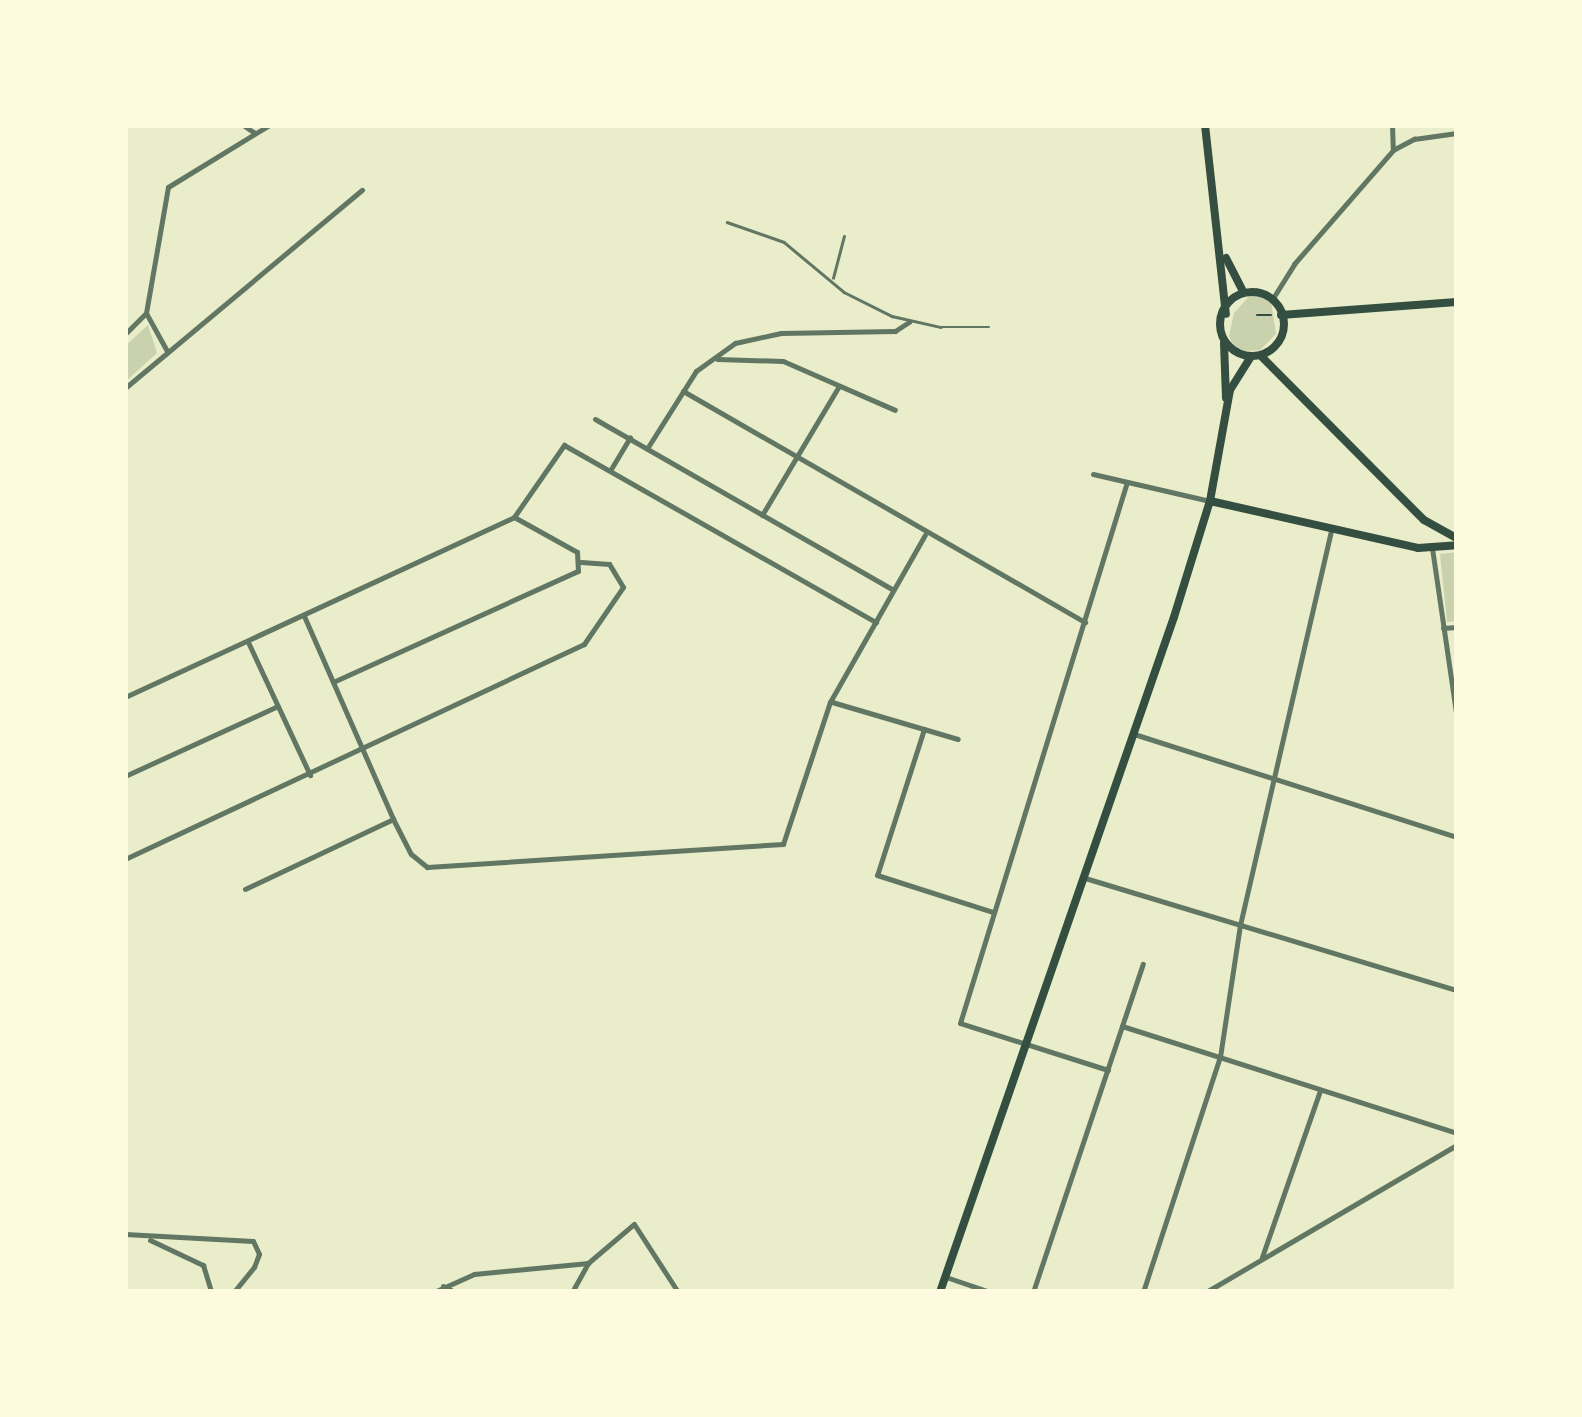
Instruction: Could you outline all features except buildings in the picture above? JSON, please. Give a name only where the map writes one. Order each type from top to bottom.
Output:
[{"type":"main road","points":[[940,1292],[1085,878],[1210,501],[1227,402],[1226,316],[1222,247],[1204,125]]},
{"type":"main road","points":[[1222,247],[1242,289],[1273,298],[1282,315],[1277,339],[1261,356],[1250,358],[1232,353],[1224,338]]},
{"type":"main road","points":[[1226,316],[1242,289]]},
{"type":"main road","points":[[1282,315],[1457,302]]},
{"type":"main road","points":[[1261,356],[1424,520],[1457,541]]},
{"type":"main road","points":[[1227,402],[1250,358]]},
{"type":"main road","points":[[1210,501],[1330,530],[1432,548],[1457,541]]},
{"type":"main road","points":[[1424,520],[1432,548]]},
{"type":"street","points":[[243,125],[256,132]]},
{"type":"street","points":[[125,334],[146,313],[173,178],[269,125]]},
{"type":"street","points":[[1392,125],[1393,150]]},
{"type":"street","points":[[1273,298],[1294,264],[1393,150],[1414,139],[1457,133]]},
{"type":"street","points":[[125,388],[362,190]]},
{"type":"street","points":[[146,313],[168,352]]},
{"type":"street","points":[[648,448],[696,371],[735,343],[762,335],[895,331],[909,322]]},
{"type":"street","points":[[714,360],[783,361],[895,410]]},
{"type":"street","points":[[762,515],[839,386]]},
{"type":"street","points":[[683,390],[794,460],[1085,622]]},
{"type":"street","points":[[595,419],[893,590]]},
{"type":"street","points":[[611,469],[630,437]]},
{"type":"street","points":[[125,697],[514,516],[564,445],[876,622]]},
{"type":"street","points":[[1093,474],[1210,501]]},
{"type":"street","points":[[1108,1070],[960,1023],[1127,482]]},
{"type":"street","points":[[333,682],[578,571],[581,562],[577,552],[514,516]]},
{"type":"street","points":[[1143,1292],[1220,1057],[1240,925],[1330,530]]},
{"type":"street","points":[[304,616],[411,854],[438,869],[782,844],[830,702],[925,535]]},
{"type":"street","points":[[1432,548],[1457,720]]},
{"type":"street","points":[[125,860],[584,644],[622,587],[609,564],[581,562]]},
{"type":"street","points":[[1443,628],[1457,627]]},
{"type":"street","points":[[248,642],[310,776]]},
{"type":"street","points":[[830,702],[958,739]]},
{"type":"street","points":[[125,776],[278,706]]},
{"type":"street","points":[[924,729],[877,875],[993,912]]},
{"type":"street","points":[[1134,734],[1457,836]]},
{"type":"street","points":[[245,889],[393,819]]},
{"type":"street","points":[[1085,878],[1457,990]]},
{"type":"street","points":[[1033,1292],[1143,964]]},
{"type":"street","points":[[1122,1026],[1457,1133]]},
{"type":"street","points":[[1260,1260],[1320,1090]]},
{"type":"street","points":[[1206,1292],[1457,1144]]},
{"type":"street","points":[[572,1292],[588,1263],[639,1224],[678,1292]]},
{"type":"street","points":[[125,1234],[148,1240],[203,1266],[211,1292]]},
{"type":"street","points":[[148,1240],[253,1241],[258,1254],[254,1267],[234,1292]]},
{"type":"street","points":[[434,1292],[474,1274],[588,1263]]},
{"type":"street","points":[[946,1277],[990,1292]]},
{"type":"street","points":[[443,1286],[455,1292]]},
{"type":"lane","points":[[726,222],[784,242],[856,300],[909,322],[989,326]]},
{"type":"lane","points":[[832,281],[844,236]]},
{"type":"path","points":[[1258,315],[1282,315]]},
{"type":"green space","points":[[1253,292],[1271,301],[1276,334],[1260,350],[1246,351],[1234,348],[1229,336],[1234,313]]},
{"type":"green space","points":[[148,325],[157,353],[125,382],[125,346]]},
{"type":"green space","points":[[1457,552],[1457,621],[1447,622],[1440,554]]}]
